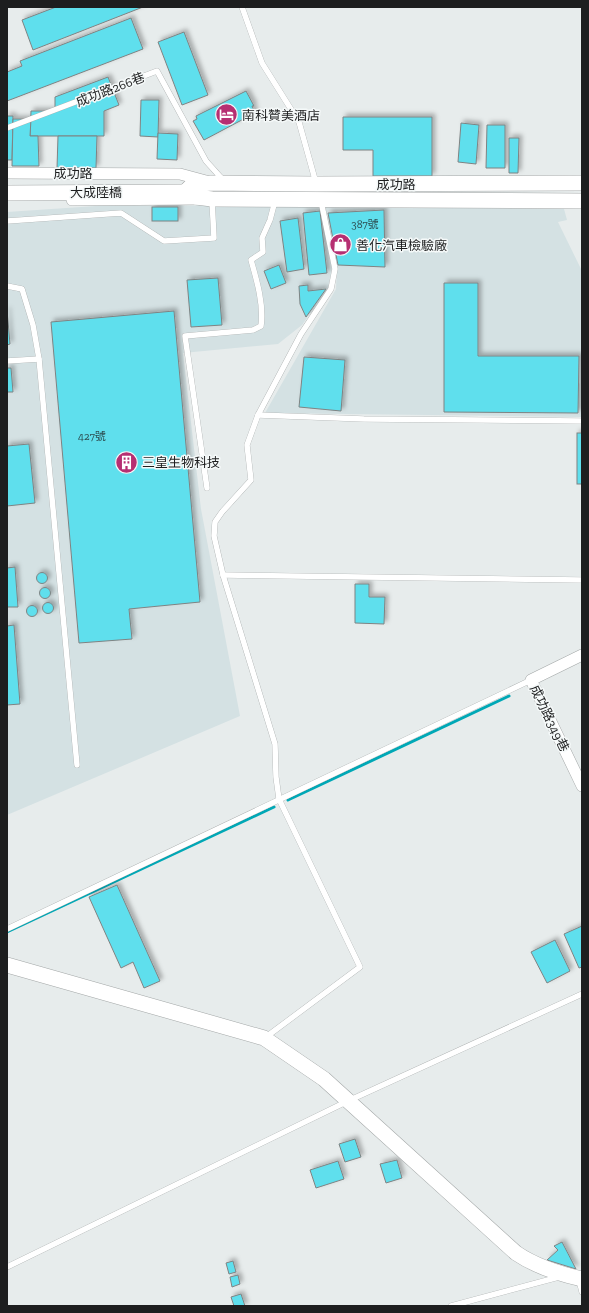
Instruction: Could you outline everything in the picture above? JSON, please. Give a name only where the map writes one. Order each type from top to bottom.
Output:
[{"type":"main road","name":"成功路","points":[[582,183],[318,192],[276,198],[212,199],[196,197],[185,192],[192,185],[226,183],[318,192],[582,200]]},
{"type":"main road","name":"大成陸橋","points":[[7,193],[185,192]]},
{"type":"main road","points":[[7,965],[264,1038],[324,1079],[505,1244],[528,1260],[577,1281]]},
{"type":"street","name":"成功路","points":[[7,173],[180,174],[211,183]]},
{"type":"street","name":"成功路","points":[[7,200],[183,201],[212,199]]},
{"type":"street","name":"成功路349巷","points":[[582,656],[531,680],[582,786]]},
{"type":"lane","points":[[242,7],[262,62],[299,122],[318,192],[335,269],[331,289],[301,334],[258,415],[247,445],[251,480],[215,522],[214,536],[223,575],[275,744],[276,777],[279,799],[360,967],[264,1038]]},
{"type":"lane","name":"成功路266巷","points":[[7,128],[157,71],[206,161],[226,183]]},
{"type":"lane","points":[[208,488],[185,336],[253,330],[261,326],[262,316],[256,277],[251,260],[263,252],[262,238],[270,220],[276,198]]},
{"type":"lane","points":[[7,221],[121,213],[164,240],[214,238],[212,199]]},
{"type":"lane","points":[[7,286],[22,289],[33,325],[39,359],[78,765]]},
{"type":"lane","points":[[7,361],[39,359]]},
{"type":"lane","points":[[258,415],[364,419],[582,421]]},
{"type":"lane","points":[[223,575],[582,580]]},
{"type":"lane","points":[[7,929],[531,680]]},
{"type":"lane","points":[[7,1267],[348,1101],[582,994]]},
{"type":"lane","points":[[451,1306],[577,1281]]},
{"type":"shaded area","points":[[320,205],[332,269],[328,288],[302,325],[278,344],[183,353],[201,509],[240,716],[7,815],[7,212],[96,206]]},
{"type":"shaded area","points":[[325,207],[564,209],[567,220],[558,222],[582,271],[582,417],[265,413],[336,289],[337,268]]},
{"type":"building","points":[[56,7],[143,7],[33,50],[22,20]]},
{"type":"building","points":[[131,18],[143,49],[7,101],[7,72],[22,66],[20,61]]},
{"type":"building","points":[[184,32],[208,95],[182,105],[158,42]]},
{"type":"building","points":[[108,77],[119,105],[104,111],[104,136],[30,136],[31,111],[55,111],[55,97]]},
{"type":"building","name":"南科贊美酒店","points":[[246,91],[254,106],[252,106],[255,113],[204,140],[193,121],[197,119],[196,116]]},
{"type":"building","points":[[141,100],[159,100],[158,137],[140,136]]},
{"type":"building","points":[[7,116],[13,116],[12,160],[7,160]]},
{"type":"building","points":[[343,117],[432,117],[432,176],[373,176],[373,150],[343,150]]},
{"type":"building","points":[[13,119],[31,119],[30,136],[38,136],[39,166],[12,166]]},
{"type":"building","points":[[461,123],[479,125],[476,164],[458,162]]},
{"type":"building","points":[[487,125],[505,125],[505,168],[486,168]]},
{"type":"building","points":[[158,133],[178,134],[177,160],[157,159]]},
{"type":"building","points":[[58,136],[97,136],[96,168],[57,168]]},
{"type":"building","points":[[509,138],[519,138],[518,173],[509,173]]},
{"type":"building","points":[[152,207],[178,207],[178,221],[152,221]]},
{"type":"building","points":[[384,210],[385,267],[338,265],[328,213]]},
{"type":"building","points":[[320,211],[327,273],[309,275],[303,213]]},
{"type":"building","points":[[298,218],[304,269],[287,272],[280,221]]},
{"type":"building","points":[[279,265],[286,283],[271,289],[264,271]]},
{"type":"building","points":[[218,278],[222,325],[191,327],[187,280]]},
{"type":"building","points":[[444,283],[478,283],[478,356],[579,356],[578,413],[444,412]]},
{"type":"building","points":[[308,285],[308,291],[326,289],[306,317],[300,304],[299,286]]},
{"type":"building","points":[[7,310],[10,344],[7,345]]},
{"type":"building","name":"三皇生物科技","points":[[174,311],[200,602],[129,609],[132,639],[79,643],[51,322]]},
{"type":"building","points":[[304,357],[345,360],[341,411],[299,407]]},
{"type":"building","points":[[7,368],[11,368],[13,392],[7,392]]},
{"type":"building","points":[[577,433],[582,433],[582,484],[577,484]]},
{"type":"building","points":[[29,444],[35,503],[7,506],[7,446]]},
{"type":"building","points":[[15,567],[18,607],[7,607],[7,568]]},
{"type":"building","points":[[40,573],[44,573],[46,574],[46,582],[40,583],[37,580],[37,576]]},
{"type":"building","points":[[355,584],[369,584],[369,597],[385,597],[384,624],[355,623]]},
{"type":"building","points":[[43,588],[47,588],[49,589],[49,597],[43,598],[40,595],[40,591]]},
{"type":"building","points":[[46,603],[50,603],[52,604],[52,612],[46,613],[43,610],[43,606]]},
{"type":"building","points":[[30,606],[34,606],[36,607],[36,615],[30,616],[27,613],[27,609]]},
{"type":"building","points":[[14,625],[20,704],[7,705],[7,626]]},
{"type":"building","points":[[117,885],[160,981],[144,988],[133,962],[121,968],[89,897]]},
{"type":"building","points":[[582,926],[582,967],[579,968],[564,934]]},
{"type":"building","points":[[555,940],[570,971],[547,983],[531,952]]},
{"type":"building","points":[[355,1139],[361,1157],[345,1162],[339,1144]]},
{"type":"building","points":[[397,1160],[402,1178],[386,1183],[380,1164]]},
{"type":"building","points":[[338,1161],[344,1179],[316,1188],[310,1170]]},
{"type":"building","points":[[562,1242],[576,1269],[547,1260],[558,1250],[554,1246]]},
{"type":"building","points":[[233,1261],[236,1272],[229,1274],[226,1263]]},
{"type":"building","points":[[238,1275],[240,1284],[232,1287],[230,1277]]},
{"type":"building","points":[[241,1294],[245,1306],[234,1306],[231,1297]]},
{"type":"waterway","points":[[288,800],[509,696]]},
{"type":"waterway","points":[[7,932],[274,807]]},
{"type":"place","name":"南科贊美酒店","points":[[226,115]]},
{"type":"place","name":"善化汽車檢驗廠","points":[[340,245]]},
{"type":"place","name":"三皇生物科技","points":[[126,462]]}]
